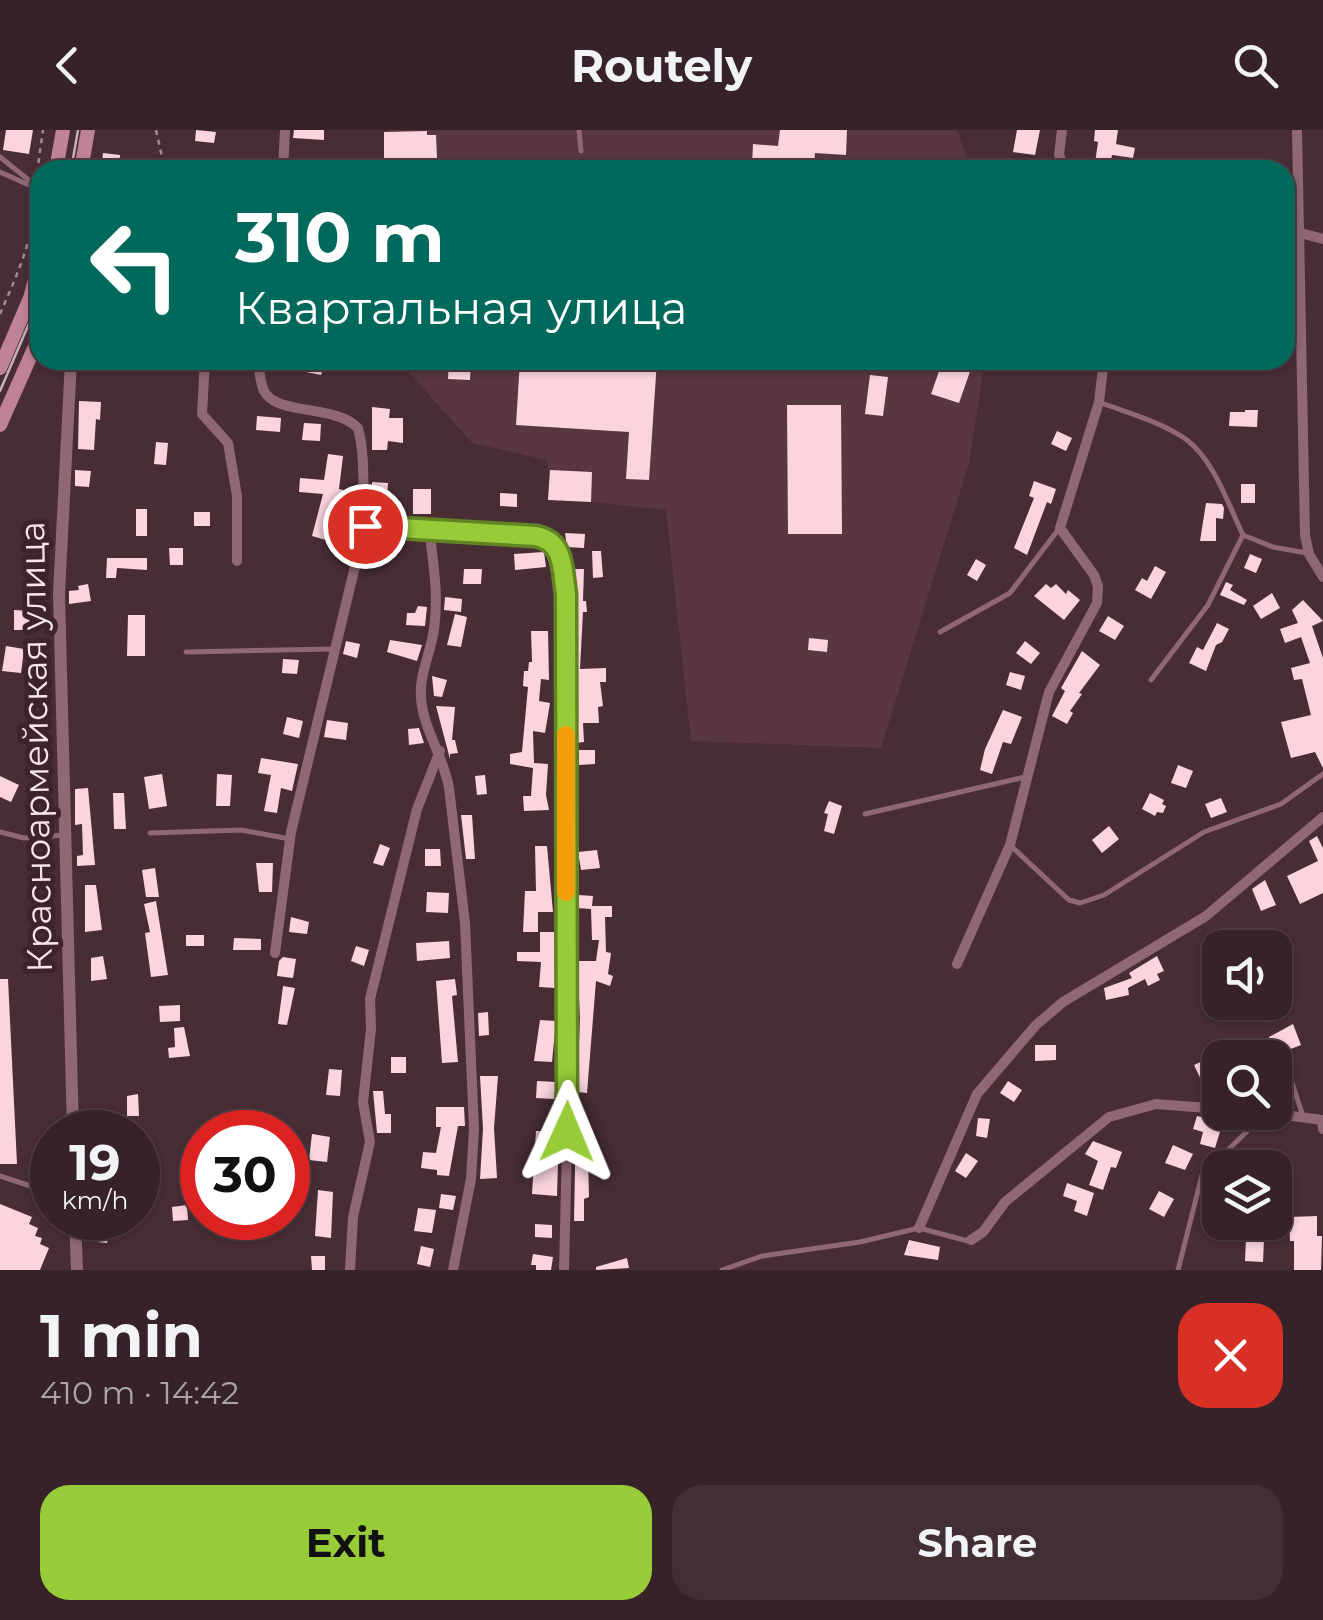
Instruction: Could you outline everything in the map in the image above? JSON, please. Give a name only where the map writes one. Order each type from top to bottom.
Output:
[{"type":"main road","points":[[58,160],[62,130]]},
{"type":"main road","points":[[83,160],[88,130]]},
{"type":"main road","points":[[0,368],[30,298]]},
{"type":"main road","points":[[12,340],[30,344]]},
{"type":"main road","points":[[0,424],[30,362]]},
{"type":"street","points":[[284,160],[286,130]]},
{"type":"street","points":[[1060,160],[1062,130]]},
{"type":"street","points":[[1297,130],[1306,535],[1309,554],[1323,577]]},
{"type":"street","points":[[1295,232],[1323,239]]},
{"type":"street","name":"Красноармейская улица","points":[[67,370],[58,594],[71,1110]]},
{"type":"street","points":[[204,370],[202,414],[228,443],[237,496],[237,561]]},
{"type":"street","points":[[260,370],[263,388],[272,400],[341,416],[358,428],[365,526],[290,838],[276,953]]},
{"type":"street","points":[[956,964],[1010,845],[1049,692],[1097,604],[1097,580],[1060,528],[1100,402],[1103,370]]},
{"type":"street","points":[[365,526],[540,537],[556,544],[560,556],[566,594],[568,1063],[564,1270]]},
{"type":"street","points":[[429,528],[436,606],[421,697],[447,778],[465,922],[474,1128],[471,1179],[453,1270]]},
{"type":"street","points":[[350,1270],[353,1217],[370,1142],[363,1102],[371,1029],[370,998],[418,809],[440,751]]},
{"type":"street","points":[[919,1228],[978,1094],[1036,1025],[1063,1002],[1206,916],[1323,817]]},
{"type":"street","points":[[972,1240],[1011,1197],[1108,1116],[1156,1104],[1202,1108]]},
{"type":"street","points":[[1292,1116],[1322,1120],[1323,1129]]},
{"type":"street","points":[[75,1240],[76,1270]]},
{"type":"lane","points":[[579,130],[581,151]]},
{"type":"lane","points":[[0,157],[30,182]]},
{"type":"lane","points":[[0,172],[30,185]]},
{"type":"lane","points":[[1100,402],[1176,434],[1195,448],[1243,536],[1309,554]]},
{"type":"lane","points":[[940,632],[1010,592],[1060,528]]},
{"type":"lane","points":[[1151,680],[1208,605],[1243,536]]},
{"type":"lane","points":[[186,652],[337,649]]},
{"type":"lane","points":[[1010,845],[1069,900],[1080,903],[1104,895],[1214,827],[1280,804],[1323,774]]},
{"type":"lane","points":[[865,814],[1028,776]]},
{"type":"lane","points":[[150,833],[241,830],[290,838]]},
{"type":"lane","points":[[0,832],[24,838],[65,835]]},
{"type":"lane","points":[[1292,1082],[1304,1117]]},
{"type":"lane","points":[[1178,1270],[1202,1175],[1247,1130]]},
{"type":"lane","points":[[0,1176],[30,1186]]},
{"type":"lane","points":[[722,1270],[762,1256],[860,1242],[919,1228],[972,1240]]},
{"type":"path","points":[[40,160],[43,130]]},
{"type":"path","points":[[156,130],[163,160]]},
{"type":"path","points":[[0,314],[30,231]]},
{"type":"shaded area","points":[[387,130],[957,130],[968,160],[389,160]]},
{"type":"shaded area","points":[[983,370],[969,463],[881,748],[691,741],[666,510],[553,498],[547,460],[472,443],[408,371]]},
{"type":"building","points":[[6,130],[33,130],[29,154],[3,150]]},
{"type":"building","points":[[196,130],[216,132],[214,143],[195,141]]},
{"type":"building","points":[[294,130],[324,130],[324,140],[293,138]]},
{"type":"building","points":[[780,130],[847,130],[846,155],[815,153],[815,160],[752,160],[753,144],[778,146]]},
{"type":"building","points":[[1017,130],[1040,130],[1035,155],[1013,152]]},
{"type":"building","points":[[1095,130],[1118,130],[1116,144],[1135,148],[1133,158],[1112,155],[1111,160],[1095,160],[1098,142],[1094,141]]},
{"type":"building","points":[[427,131],[427,135],[436,135],[437,158],[384,160],[384,132]]},
{"type":"building","points":[[103,153],[120,155],[120,160],[102,160]]},
{"type":"building","points":[[448,370],[470,370],[470,380],[448,379]]},
{"type":"building","points":[[519,370],[656,370],[649,480],[626,479],[629,432],[516,425]]},
{"type":"building","points":[[939,370],[971,370],[959,403],[931,394]]},
{"type":"building","points":[[870,375],[888,377],[883,416],[865,414]]},
{"type":"building","points":[[79,401],[101,402],[94,450],[78,449]]},
{"type":"building","points":[[787,405],[841,405],[842,534],[788,534]]},
{"type":"building","points":[[372,407],[390,409],[389,418],[403,418],[403,443],[388,441],[387,450],[372,450]]},
{"type":"building","points":[[1258,410],[1257,427],[1229,426],[1230,412]]},
{"type":"building","points":[[257,416],[281,418],[280,432],[256,430]]},
{"type":"building","points":[[304,423],[321,424],[320,441],[302,440]]},
{"type":"building","points":[[1057,431],[1072,438],[1066,451],[1051,444]]},
{"type":"building","points":[[156,442],[168,443],[166,465],[154,464]]},
{"type":"building","points":[[328,454],[343,456],[339,489],[343,490],[329,541],[312,536],[323,494],[299,492],[300,478],[324,480]]},
{"type":"building","points":[[75,470],[91,471],[89,487],[75,486]]},
{"type":"building","points":[[550,470],[592,472],[591,502],[548,500]]},
{"type":"building","points":[[1034,481],[1056,489],[1051,504],[1047,502],[1027,555],[1014,548],[1034,498],[1029,496]]},
{"type":"building","points":[[372,482],[388,483],[387,497],[372,496]]},
{"type":"building","points":[[1241,484],[1255,484],[1255,503],[1241,503]]},
{"type":"building","points":[[413,489],[431,489],[431,514],[413,514]]},
{"type":"building","points":[[500,493],[517,494],[517,507],[500,506]]},
{"type":"building","points":[[1206,503],[1222,504],[1224,508],[1223,519],[1216,518],[1216,541],[1200,541]]},
{"type":"building","points":[[136,509],[147,509],[147,536],[136,536]]},
{"type":"building","points":[[194,512],[210,512],[210,526],[194,526]]},
{"type":"building","points":[[565,533],[585,534],[584,548],[567,547]]},
{"type":"building","points":[[169,548],[183,548],[183,565],[170,565]]},
{"type":"building","points":[[592,551],[601,551],[603,577],[593,578]]},
{"type":"building","points":[[544,552],[546,567],[515,570],[514,554]]},
{"type":"building","points":[[1250,554],[1262,559],[1256,573],[1244,568]]},
{"type":"building","points":[[107,558],[147,558],[147,570],[117,568],[116,578],[106,578]]},
{"type":"building","points":[[976,559],[986,565],[977,581],[967,575]]},
{"type":"building","points":[[1155,566],[1166,572],[1151,599],[1135,590],[1142,578],[1147,581]]},
{"type":"building","points":[[464,569],[482,569],[481,584],[463,584]]},
{"type":"building","points":[[570,569],[584,569],[583,601],[587,612],[583,612],[580,669],[606,668],[606,682],[600,682],[603,706],[598,707],[599,723],[583,723],[584,742],[576,743],[575,594]]},
{"type":"building","points":[[1226,582],[1233,585],[1230,590],[1247,600],[1244,605],[1220,595]]},
{"type":"building","points":[[88,584],[91,601],[69,604],[69,591]]},
{"type":"building","points":[[1046,584],[1051,588],[1056,584],[1080,600],[1064,620],[1034,596]]},
{"type":"building","points":[[1272,593],[1280,608],[1261,619],[1253,606]]},
{"type":"building","points":[[445,597],[462,599],[461,612],[444,610]]},
{"type":"building","points":[[1303,600],[1323,621],[1312,626],[1323,658],[1323,768],[1315,752],[1291,758],[1281,722],[1311,715],[1302,679],[1294,680],[1291,668],[1310,663],[1301,637],[1285,643],[1280,629],[1298,623],[1292,610]]},
{"type":"building","points":[[418,606],[427,607],[425,626],[406,625],[407,613],[415,613]]},
{"type":"building","points":[[14,610],[30,611],[29,630],[14,630]]},
{"type":"building","points":[[455,614],[467,617],[461,647],[447,645]]},
{"type":"building","points":[[128,615],[145,615],[145,656],[127,656]]},
{"type":"building","points":[[1108,616],[1124,626],[1115,640],[1099,631]]},
{"type":"building","points":[[1217,623],[1229,629],[1216,645],[1206,671],[1189,663],[1197,647],[1203,650]]},
{"type":"building","points":[[531,631],[548,631],[549,680],[541,679],[539,701],[550,703],[545,733],[533,731],[534,763],[548,764],[549,810],[524,811],[523,796],[531,796],[533,768],[510,764],[510,754],[522,752],[528,687],[523,686],[524,671],[532,662]]},
{"type":"building","points":[[809,638],[828,640],[827,652],[808,650]]},
{"type":"building","points":[[390,640],[422,645],[417,661],[387,652]]},
{"type":"building","points":[[346,641],[360,644],[357,658],[343,654]]},
{"type":"building","points":[[1025,641],[1040,653],[1031,664],[1016,653]]},
{"type":"building","points":[[6,646],[24,649],[21,673],[2,671]]},
{"type":"building","points":[[1082,651],[1100,665],[1079,693],[1082,694],[1070,711],[1073,713],[1067,724],[1052,716],[1065,691],[1061,688]]},
{"type":"building","points":[[283,659],[299,660],[297,674],[282,673]]},
{"type":"building","points":[[1010,672],[1025,676],[1021,690],[1006,685]]},
{"type":"building","points":[[432,676],[447,680],[442,697],[434,696]]},
{"type":"building","points":[[436,706],[455,707],[452,740],[458,753],[450,754],[450,759]]},
{"type":"building","points":[[1003,710],[1022,717],[1011,744],[1003,742],[992,774],[980,770]]},
{"type":"building","points":[[287,717],[303,721],[299,738],[283,734]]},
{"type":"building","points":[[327,720],[348,723],[346,740],[324,737]]},
{"type":"building","points":[[419,728],[424,743],[409,745],[408,729]]},
{"type":"building","points":[[579,750],[595,750],[595,764],[579,765]]},
{"type":"building","points":[[261,758],[298,764],[292,791],[281,788],[277,813],[264,811],[271,775],[258,773]]},
{"type":"building","points":[[1178,765],[1193,771],[1186,788],[1171,783]]},
{"type":"building","points":[[162,774],[167,806],[149,809],[144,777]]},
{"type":"building","points":[[217,774],[232,775],[230,806],[216,806]]},
{"type":"building","points":[[485,775],[487,794],[477,795],[475,776]]},
{"type":"building","points":[[0,776],[19,785],[11,802],[0,797]]},
{"type":"building","points":[[88,788],[95,865],[77,866],[77,856],[83,855],[82,824],[75,825],[75,789]]},
{"type":"building","points":[[113,793],[124,793],[126,829],[114,829]]},
{"type":"building","points":[[1150,793],[1164,800],[1163,813],[1157,812],[1155,816],[1142,809]]},
{"type":"building","points":[[1221,798],[1227,812],[1211,818],[1205,804]]},
{"type":"building","points":[[829,801],[842,806],[834,834],[824,831]]},
{"type":"building","points":[[461,815],[472,815],[475,859],[466,859]]},
{"type":"building","points":[[1109,826],[1119,839],[1102,853],[1092,840]]},
{"type":"building","points":[[1317,836],[1323,848],[1323,893],[1300,904],[1287,876],[1318,861],[1309,841]]},
{"type":"building","points":[[380,844],[390,848],[383,866],[373,863]]},
{"type":"building","points":[[535,846],[547,846],[553,912],[538,912],[538,932],[523,932],[525,891],[536,891]]},
{"type":"building","points":[[425,849],[440,849],[441,866],[425,866]]},
{"type":"building","points":[[597,850],[600,868],[581,870],[578,852]]},
{"type":"building","points":[[256,863],[273,863],[272,892],[259,892]]},
{"type":"building","points":[[155,868],[159,897],[146,897],[142,870]]},
{"type":"building","points":[[1265,880],[1276,905],[1261,911],[1252,889]]},
{"type":"building","points":[[85,885],[96,885],[102,930],[85,932]]},
{"type":"building","points":[[427,892],[449,893],[448,913],[426,912]]},
{"type":"building","points":[[578,895],[593,896],[592,906],[612,906],[612,917],[605,917],[606,952],[611,953],[608,974],[613,976],[610,986],[596,981],[587,1093],[577,1092],[577,961],[596,961],[599,940],[592,940],[591,909],[577,908]]},
{"type":"building","points":[[156,901],[168,975],[151,977],[145,933],[150,932],[144,904]]},
{"type":"building","points":[[291,917],[309,922],[307,934],[289,932]]},
{"type":"building","points":[[540,932],[554,932],[555,988],[539,987],[541,962],[517,961],[517,952],[540,952]]},
{"type":"building","points":[[186,935],[204,935],[204,946],[186,946]]},
{"type":"building","points":[[234,938],[261,939],[261,950],[233,950]]},
{"type":"building","points":[[449,941],[450,958],[417,961],[416,943]]},
{"type":"building","points":[[356,946],[369,950],[364,966],[351,961]]},
{"type":"building","points":[[103,956],[107,979],[91,981],[91,958]]},
{"type":"building","points":[[1157,956],[1164,971],[1157,974],[1160,980],[1148,986],[1145,979],[1128,988],[1129,995],[1106,1000],[1104,988],[1132,978],[1129,973]]},
{"type":"building","points":[[283,957],[296,959],[293,978],[277,976]]},
{"type":"building","points":[[0,979],[8,979],[17,1164],[0,1164]]},
{"type":"building","points":[[455,979],[457,995],[452,996],[458,1062],[442,1063],[436,981]]},
{"type":"building","points":[[283,986],[295,988],[287,1025],[278,1024]]},
{"type":"building","points":[[180,1005],[180,1021],[160,1022],[159,1006]]},
{"type":"building","points":[[488,1012],[489,1035],[479,1036],[478,1013]]},
{"type":"building","points":[[540,1020],[556,1021],[552,1062],[534,1061]]},
{"type":"building","points":[[1293,1024],[1301,1045],[1292,1048],[1292,1040],[1269,1037]]},
{"type":"building","points":[[184,1027],[190,1056],[169,1058],[168,1048],[175,1047],[174,1028]]},
{"type":"building","points":[[1035,1045],[1056,1045],[1056,1060],[1035,1061]]},
{"type":"building","points":[[391,1057],[406,1057],[406,1073],[391,1073]]},
{"type":"building","points":[[1202,1061],[1202,1082],[1194,1065]]},
{"type":"building","points":[[329,1069],[342,1070],[340,1096],[326,1095]]},
{"type":"building","points":[[480,1076],[498,1076],[494,1128],[497,1178],[480,1179]]},
{"type":"building","points":[[537,1081],[556,1082],[554,1099],[536,1098]]},
{"type":"building","points":[[1008,1081],[1022,1090],[1014,1102],[1000,1093]]},
{"type":"building","points":[[373,1091],[383,1091],[385,1114],[391,1114],[391,1133],[377,1133]]},
{"type":"building","points":[[138,1094],[139,1110],[127,1110],[127,1096]]},
{"type":"building","points":[[436,1107],[464,1107],[465,1126],[458,1126],[449,1176],[421,1168],[423,1152],[436,1153],[441,1127],[436,1127]]},
{"type":"building","points":[[576,1116],[587,1116],[589,1197],[584,1199],[584,1221],[574,1221]]},
{"type":"building","points":[[1197,1116],[1202,1117],[1202,1130],[1221,1130],[1215,1148],[1200,1144],[1203,1132],[1193,1129]]},
{"type":"building","points":[[978,1118],[990,1119],[987,1138],[976,1136]]},
{"type":"building","points":[[536,1131],[559,1131],[557,1196],[532,1194]]},
{"type":"building","points":[[312,1134],[330,1137],[327,1162],[310,1160]]},
{"type":"building","points":[[1093,1141],[1122,1152],[1116,1168],[1111,1167],[1103,1190],[1089,1185],[1098,1161],[1085,1154]]},
{"type":"building","points":[[1173,1145],[1193,1154],[1185,1170],[1165,1163]]},
{"type":"building","points":[[966,1153],[978,1161],[966,1178],[955,1171]]},
{"type":"building","points":[[1067,1183],[1094,1193],[1087,1216],[1074,1211],[1077,1201],[1063,1196]]},
{"type":"building","points":[[318,1190],[333,1192],[331,1238],[315,1236]]},
{"type":"building","points":[[1159,1191],[1174,1199],[1164,1217],[1149,1209]]},
{"type":"building","points":[[441,1194],[456,1196],[453,1210],[439,1208]]},
{"type":"building","points":[[0,1204],[30,1216],[30,1240],[41,1240],[40,1244],[49,1248],[40,1270],[0,1270]]},
{"type":"building","points":[[180,1206],[180,1221],[173,1221],[172,1207]]},
{"type":"building","points":[[418,1208],[436,1210],[432,1233],[414,1231]]},
{"type":"building","points":[[1317,1216],[1317,1236],[1322,1236],[1321,1270],[1294,1270],[1292,1217]]},
{"type":"building","points":[[535,1224],[552,1225],[552,1238],[535,1237]]},
{"type":"building","points":[[909,1240],[940,1247],[938,1260],[904,1255]]},
{"type":"building","points":[[1246,1240],[1264,1240],[1263,1262],[1245,1261]]},
{"type":"building","points":[[421,1246],[434,1249],[430,1267],[417,1264]]},
{"type":"building","points":[[533,1254],[553,1257],[551,1270],[536,1270],[536,1265],[531,1265]]},
{"type":"building","points":[[311,1256],[325,1256],[325,1270],[312,1270]]},
{"type":"building","points":[[627,1258],[629,1268],[596,1270],[596,1267]]},
{"type":"tram line","points":[[73,160],[78,130]]},
{"type":"tram line","points":[[0,391],[30,321]]},
{"type":"slow traffic","points":[[566,735],[566,892]]},
{"type":"route","points":[[365,526],[536,536],[551,540],[558,549],[566,594],[567,1132]]}]
